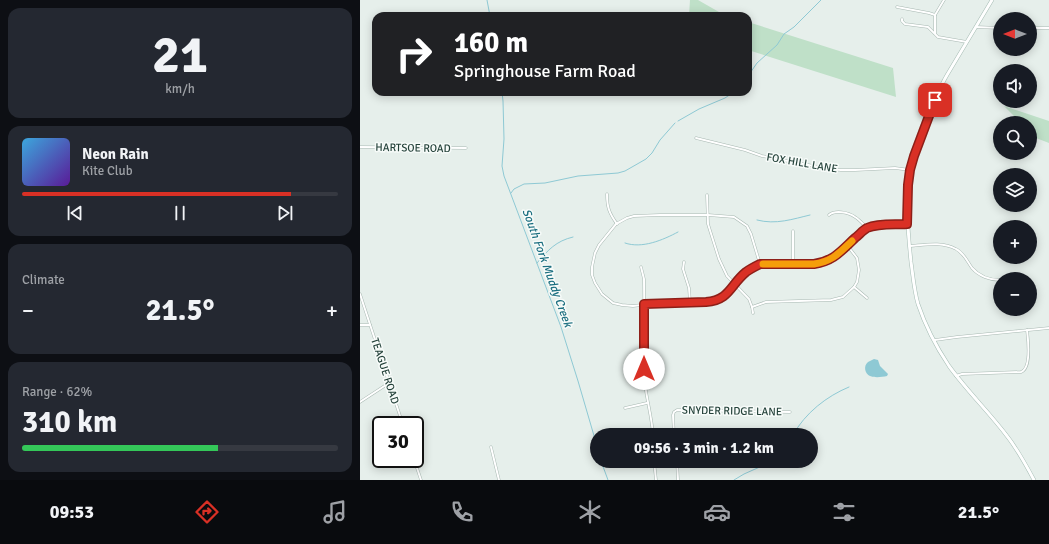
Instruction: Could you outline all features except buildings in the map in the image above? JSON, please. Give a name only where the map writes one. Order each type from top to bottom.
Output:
[{"type":"street","points":[[935,34],[935,15],[944,0]]},
{"type":"street","points":[[992,0],[940,87],[910,170],[907,224],[913,276],[918,302],[925,321],[956,376],[1007,434],[1034,480]]},
{"type":"street","points":[[897,7],[935,15]]},
{"type":"street","points":[[902,19],[905,24],[928,27],[938,37],[967,42]]},
{"type":"street","points":[[976,27],[993,28]]},
{"type":"street","points":[[1037,28],[1049,28]]},
{"type":"street","name":"FOX HILL LANE","points":[[696,138],[745,150],[762,156],[829,169],[855,170],[895,168],[910,170]]},
{"type":"street","name":"HARTSOE ROAD","points":[[360,147],[466,148]]},
{"type":"street","points":[[607,194],[607,206],[611,216],[617,224]]},
{"type":"street","points":[[707,195],[708,224],[719,259],[727,276],[749,299],[753,313]]},
{"type":"street","points":[[829,215],[832,213],[842,213],[854,216],[867,228]]},
{"type":"street","points":[[760,264],[747,226],[734,217],[708,215],[660,215],[634,216],[617,224],[601,241],[595,253],[592,267],[593,279],[600,291],[614,303],[627,306],[710,302],[727,294],[746,273],[760,264],[814,264],[827,261],[837,255],[867,228],[907,224]]},
{"type":"street","points":[[793,231],[793,264]]},
{"type":"street","points":[[752,307],[766,302],[831,300],[844,297],[857,282],[859,270],[857,258],[847,245]]},
{"type":"street","points":[[910,246],[942,245],[955,248],[977,273],[993,280]]},
{"type":"street","points":[[684,262],[683,269],[689,288],[690,302]]},
{"type":"street","points":[[641,267],[644,279],[644,384],[651,416],[652,428]]},
{"type":"street","points":[[854,287],[867,298]]},
{"type":"street","name":"TEAGUE ROAD","points":[[360,294],[400,416]]},
{"type":"street","points":[[360,325],[370,325]]},
{"type":"street","points":[[935,340],[1049,328]]},
{"type":"street","points":[[956,376],[962,374],[1021,372],[1027,365],[1028,358],[1027,330]]},
{"type":"street","points":[[360,402],[389,383]]},
{"type":"street","points":[[625,408],[648,402]]},
{"type":"street","name":"SNYDER RIDGE LANE","points":[[674,428],[673,415],[677,410],[790,412]]},
{"type":"street","points":[[491,447],[499,480]]},
{"type":"street","points":[[417,468],[421,480]]},
{"type":"street","points":[[655,468],[656,480]]},
{"type":"street","points":[[677,468],[678,480]]},
{"type":"green space","points":[[690,0],[698,0],[719,12],[689,12]]},
{"type":"green space","points":[[752,23],[893,68],[896,97],[752,51]]},
{"type":"green space","points":[[1006,108],[1034,116],[1014,116]]},
{"type":"green space","points":[[1037,117],[1049,121],[1049,143],[1037,138]]},
{"type":"water","points":[[874,359],[878,360],[880,366],[888,374],[887,376],[874,377],[867,374],[865,370],[866,364]]},
{"type":"waterway","name":"South Fork Muddy Creek","points":[[487,0],[489,12]]},
{"type":"waterway","points":[[752,70],[757,63],[777,45],[784,34],[794,27],[821,0]]},
{"type":"waterway","name":"South Fork Muddy Creek","points":[[502,96],[504,139],[502,166],[504,176],[561,327],[592,428]]},
{"type":"waterway","points":[[678,121],[699,109],[728,96]]},
{"type":"waterway","points":[[511,193],[514,189],[524,184],[545,183],[578,176],[618,173],[625,171],[646,159],[675,123]]},
{"type":"waterway","points":[[757,220],[778,222],[810,215]]},
{"type":"waterway","points":[[625,243],[632,245],[652,243],[678,232]]},
{"type":"waterway","points":[[537,263],[553,247],[562,241],[573,237]]},
{"type":"waterway","points":[[797,428],[817,406],[833,395],[849,387]]},
{"type":"waterway","name":"South Fork Muddy Creek","points":[[604,468],[608,480]]},
{"type":"waterway","points":[[734,480],[758,468]]},
{"type":"slow traffic","points":[[763,264],[821,263],[832,259],[852,241]]},
{"type":"route","points":[[644,369],[644,304],[714,301],[727,294],[746,273],[760,264],[821,263],[832,259],[867,228],[907,224],[907,199],[910,170],[935,100]]}]
